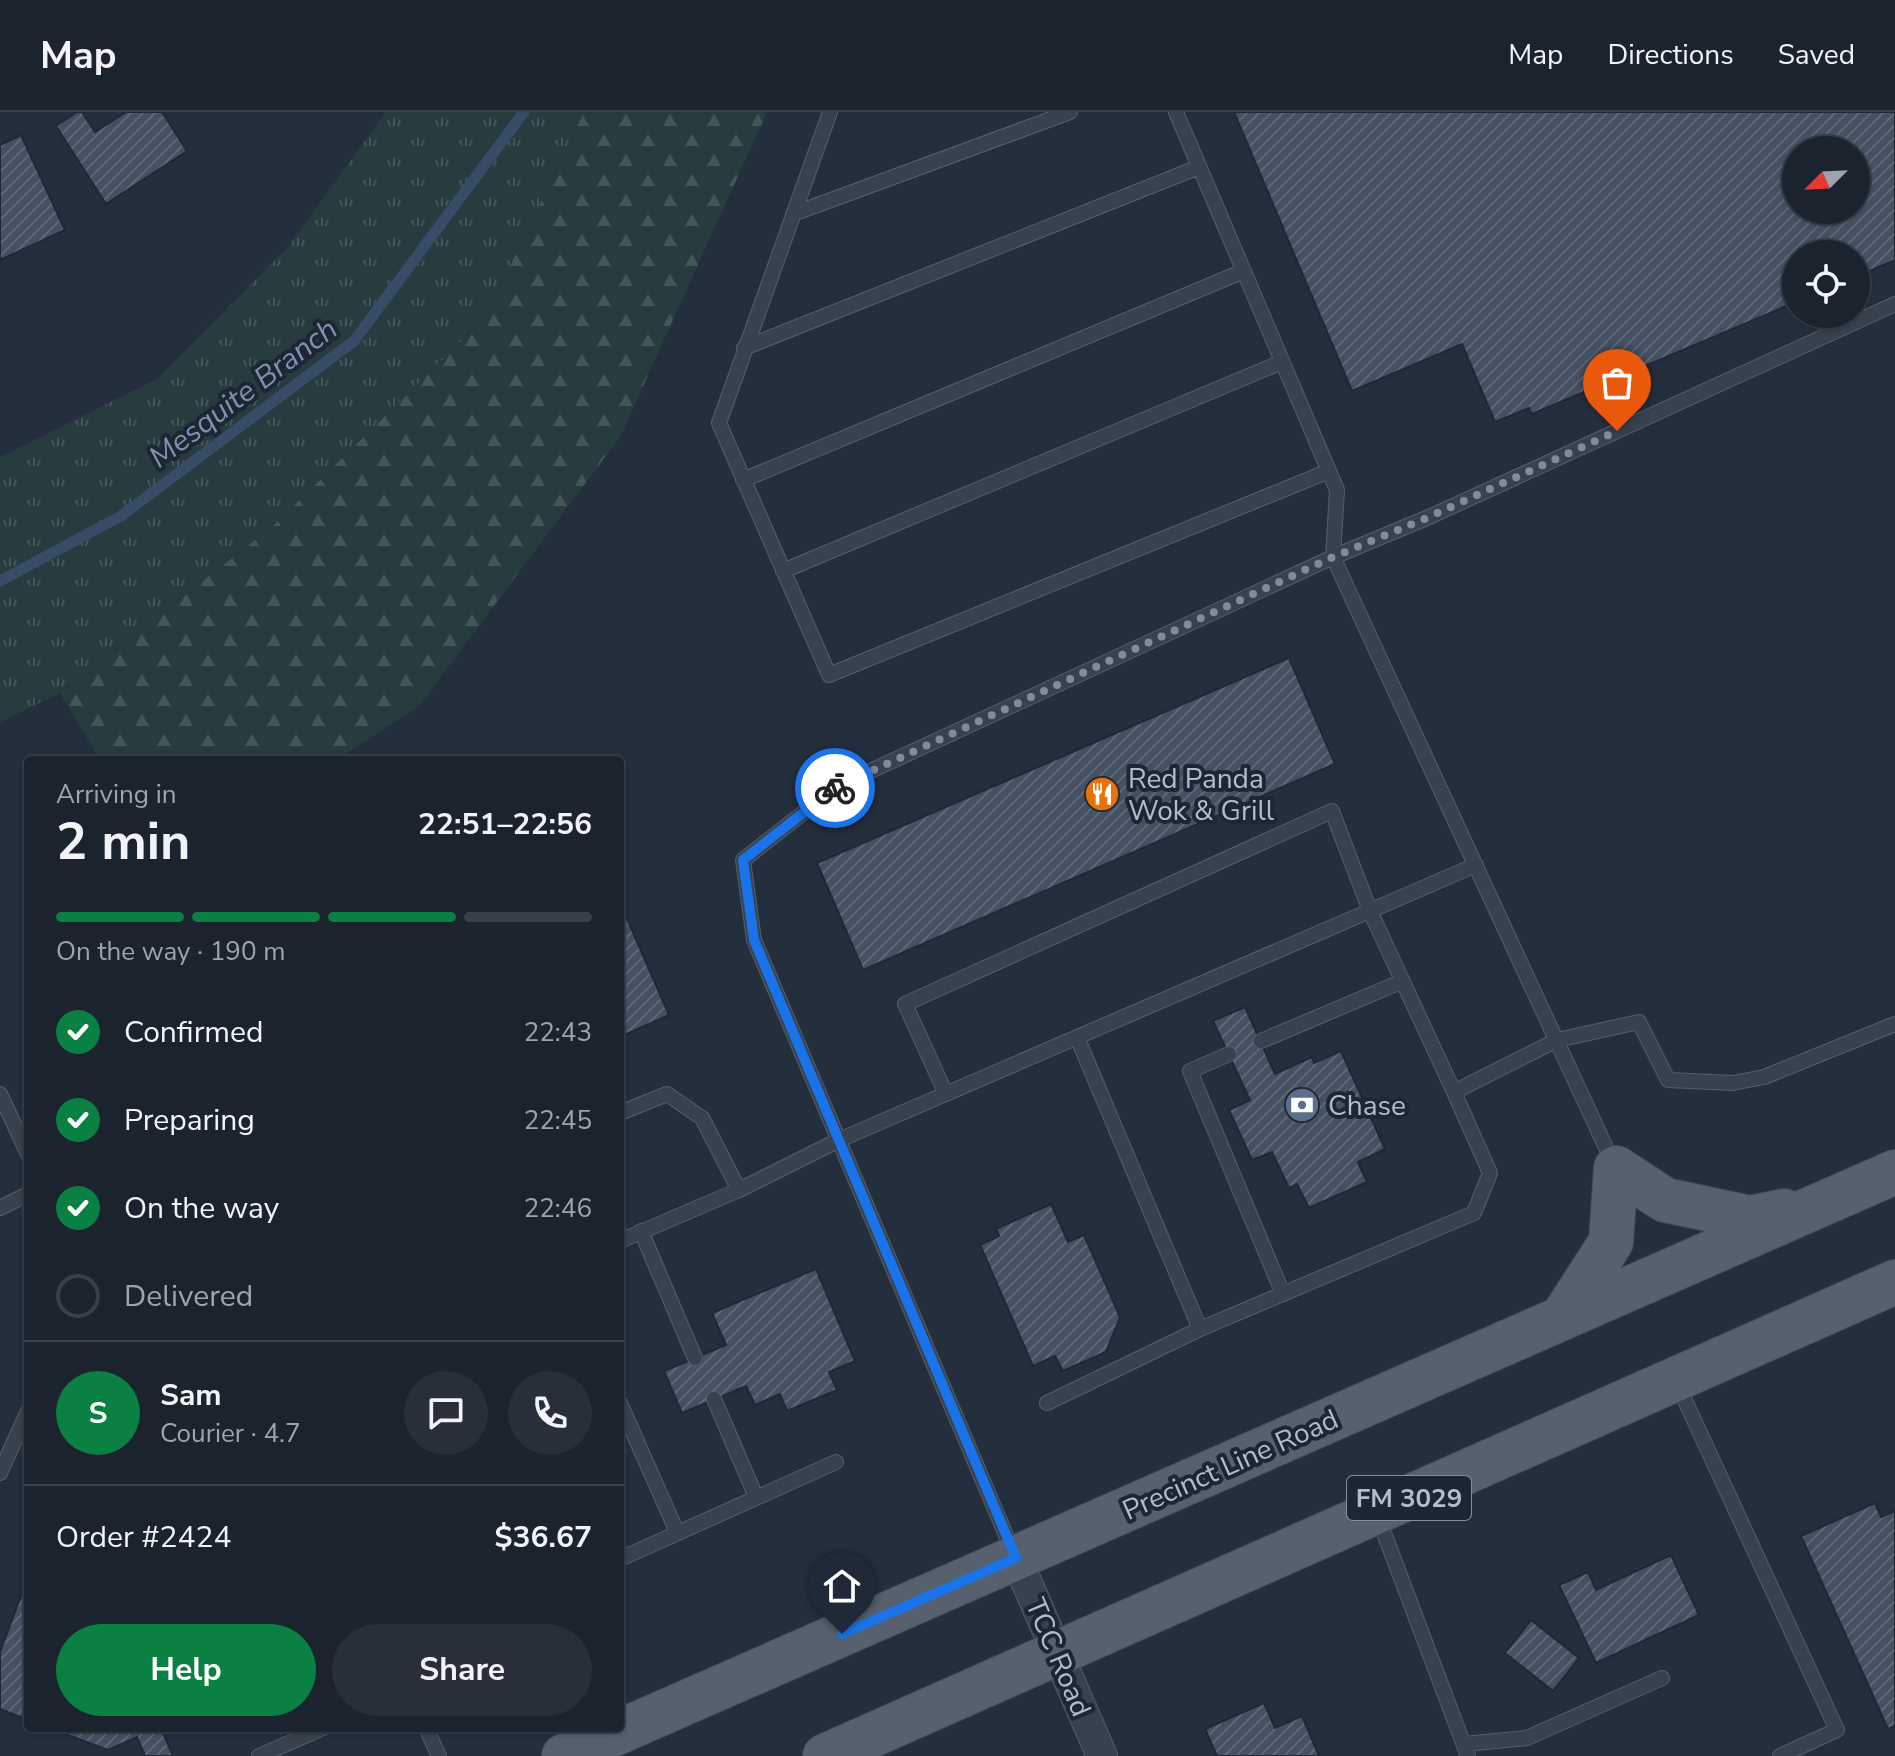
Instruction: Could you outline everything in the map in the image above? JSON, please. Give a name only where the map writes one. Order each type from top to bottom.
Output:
[{"type":"main road","points":[[1562,1318],[1611,1242],[1616,1168],[1665,1200],[1750,1218],[1824,1203]]},
{"type":"main road","name":"Precinct Line Road","points":[[624,1730],[1895,1172]]},
{"type":"main road","name":"FM 3029","points":[[825,1756],[1895,1282]]},
{"type":"main road","name":"Precinct Line Road","points":[[564,1756],[619,1732]]},
{"type":"street","name":"TCC Road","points":[[1016,1558],[1102,1756]]},
{"type":"lane","points":[[830,112],[719,423],[829,675],[1329,471]]},
{"type":"lane","points":[[793,214],[1070,112]]},
{"type":"lane","points":[[1176,112],[1337,490],[1333,557],[1616,1168]]},
{"type":"lane","points":[[744,348],[1199,167]]},
{"type":"lane","points":[[743,480],[1244,271]]},
{"type":"lane","points":[[1016,1558],[754,940],[743,860],[836,787],[1333,557],[1429,517],[1895,304]]},
{"type":"lane","points":[[783,571],[1282,362]]},
{"type":"lane","points":[[946,1094],[905,1004],[1332,811],[1370,911],[1490,1173],[1474,1213],[1200,1329],[1047,1403]]},
{"type":"lane","points":[[624,1239],[739,1190],[839,1140],[1476,865]]},
{"type":"lane","points":[[1261,1041],[1403,981]]},
{"type":"lane","points":[[1454,1092],[1557,1040],[1639,1022],[1668,1080],[1733,1083],[1764,1077],[1895,1024]]},
{"type":"lane","points":[[1077,1037],[1200,1329]]},
{"type":"lane","points":[[1229,1054],[1190,1071],[1283,1294]]},
{"type":"lane","points":[[0,1094],[24,1145]]},
{"type":"lane","points":[[624,1111],[667,1094],[702,1118],[739,1190]]},
{"type":"lane","points":[[0,1208],[24,1196]]},
{"type":"lane","points":[[641,1231],[695,1358]]},
{"type":"lane","points":[[1676,1380],[1837,1730],[1780,1756]]},
{"type":"lane","points":[[714,1399],[756,1497]]},
{"type":"lane","points":[[624,1412],[677,1532]]},
{"type":"lane","points":[[0,1473],[24,1422]]},
{"type":"lane","points":[[624,1557],[836,1462]]},
{"type":"lane","points":[[1376,1512],[1466,1750],[1527,1738],[1662,1678]]},
{"type":"lane","points":[[259,1756],[314,1732]]},
{"type":"lane","points":[[428,1732],[439,1756]]},
{"type":"green space","points":[[386,112],[584,112],[486,317],[273,526],[60,693],[0,722],[0,457],[157,379],[287,248]]},
{"type":"green space","points":[[584,112],[767,112],[620,437],[419,706],[342,756],[98,756],[60,693],[273,526],[486,317]]},
{"type":"building","points":[[82,112],[95,132],[126,112],[162,112],[187,151],[106,204],[56,126]]},
{"type":"building","points":[[1234,112],[1895,112],[1895,260],[1870,271],[1870,240],[1782,240],[1782,308],[1532,414],[1529,408],[1495,422],[1462,344],[1352,391]]},
{"type":"building","points":[[21,135],[65,230],[0,260],[0,145]]},
{"type":"building","points":[[1289,658],[1335,764],[863,970],[817,863]]},
{"type":"building","points":[[624,914],[669,1015],[624,1035]]},
{"type":"building","name":"Chase","points":[[1245,1007],[1275,1074],[1312,1057],[1314,1063],[1341,1051],[1385,1149],[1358,1162],[1367,1182],[1309,1208],[1297,1184],[1289,1188],[1272,1152],[1252,1160],[1229,1110],[1250,1100],[1213,1021]]},
{"type":"building","points":[[1051,1204],[1068,1242],[1084,1235],[1120,1317],[1106,1352],[1063,1371],[1055,1356],[1033,1366],[980,1245],[999,1236],[996,1229]]},
{"type":"building","points":[[816,1269],[855,1361],[829,1372],[837,1390],[787,1411],[780,1394],[755,1405],[746,1386],[682,1413],[664,1371],[726,1345],[712,1313]]},
{"type":"building","points":[[1875,1503],[1881,1517],[1895,1511],[1895,1726],[1888,1729],[1801,1536]]},
{"type":"building","points":[[1671,1555],[1699,1615],[1596,1663],[1559,1585],[1588,1572],[1596,1590]]},
{"type":"building","points":[[24,1588],[24,1718],[0,1709],[0,1652]]},
{"type":"building","points":[[1531,1620],[1579,1658],[1553,1691],[1505,1653]]},
{"type":"building","points":[[1264,1703],[1275,1728],[1302,1716],[1319,1756],[1217,1756],[1205,1729]]},
{"type":"building","points":[[60,1732],[163,1732],[173,1756],[145,1756],[137,1737],[108,1750]]},
{"type":"waterway","name":"Mesquite Branch","points":[[0,581],[121,516],[354,341],[524,112]]},
{"type":"way so far","points":[[835,788],[1333,557],[1617,431]]},
{"type":"place","name":"Red Panda Wok & Grill","points":[[1102,794]]},
{"type":"place","name":"Chase","points":[[1302,1105]]},
{"type":"route","points":[[835,788],[743,860],[754,940],[1016,1558],[842,1634]]}]
